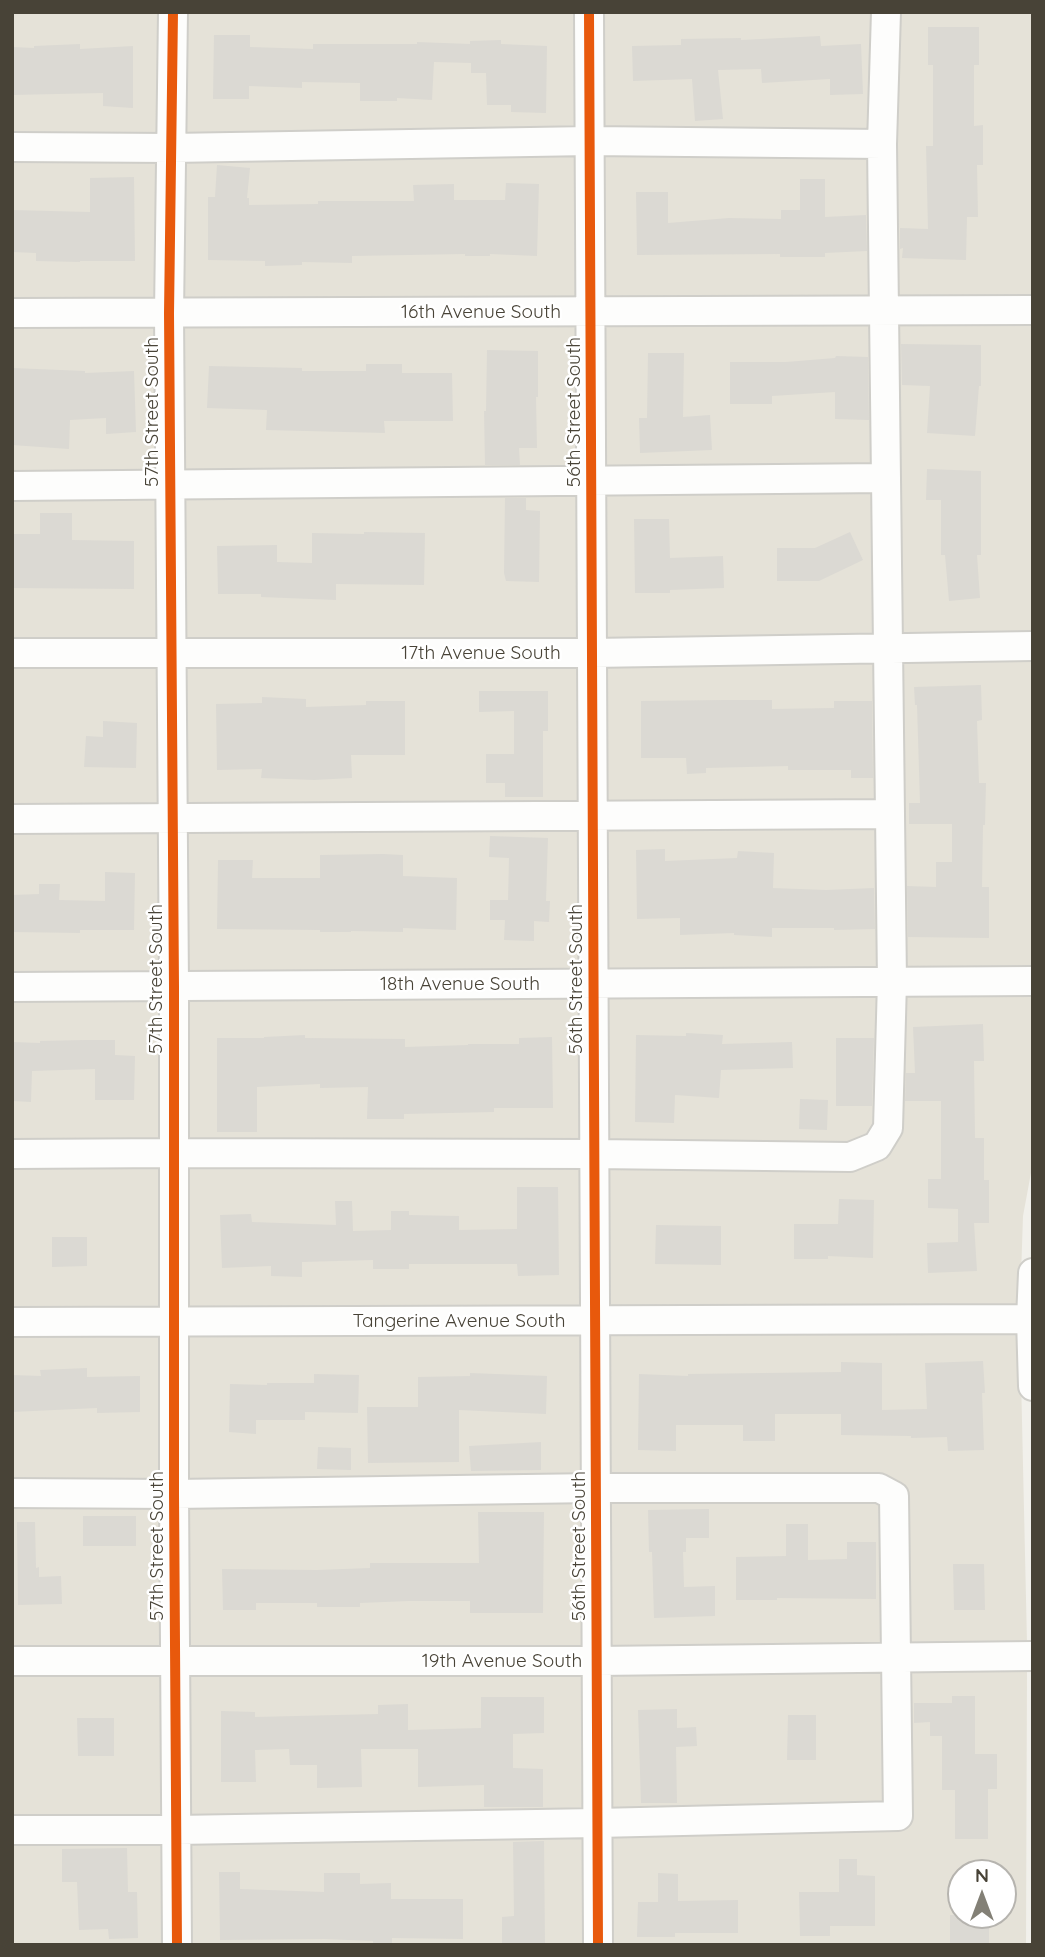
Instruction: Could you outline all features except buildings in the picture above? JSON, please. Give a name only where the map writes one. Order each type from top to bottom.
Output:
[{"type":"street","name":"57th Street South","points":[[173,12],[169,313],[177,1945]]},
{"type":"street","name":"56th Street South","points":[[589,12],[598,1945]]},
{"type":"street","points":[[12,1154],[850,1157],[877,1146],[888,1128],[891,981],[882,144],[886,12]]},
{"type":"street","points":[[12,147],[171,148],[590,141],[882,144]]},
{"type":"street","name":"16th Avenue South","points":[[12,313],[1033,310]]},
{"type":"street","points":[[12,486],[886,478]]},
{"type":"street","name":"17th Avenue South","points":[[12,653],[592,653],[1033,646]]},
{"type":"street","points":[[12,819],[889,814]]},
{"type":"street","name":"18th Avenue South","points":[[12,986],[1033,981]]},
{"type":"street","points":[[1033,1273],[1033,1385]]},
{"type":"street","name":"Tangerine Avenue South","points":[[12,1322],[1031,1319]]},
{"type":"street","points":[[12,1493],[879,1488],[894,1496],[898,1816],[597,1824],[12,1830]]},
{"type":"street","name":"19th Avenue South","points":[[12,1661],[597,1661],[1033,1656]]},
{"type":"shaded area","points":[[12,12],[161,12],[157,300],[12,300]]},
{"type":"shaded area","points":[[184,12],[578,12],[579,298],[180,300]]},
{"type":"shaded area","points":[[601,12],[1033,12],[1033,297],[602,298]]},
{"type":"shaded area","points":[[1033,323],[1033,633],[604,640],[602,324]]},
{"type":"shaded area","points":[[579,324],[580,640],[182,640],[180,326]]},
{"type":"shaded area","points":[[12,326],[157,326],[159,640],[12,640]]},
{"type":"shaded area","points":[[1033,659],[1033,967],[605,970],[604,666]]},
{"type":"shaded area","points":[[159,665],[162,973],[12,974],[12,666]]},
{"type":"shaded area","points":[[581,665],[582,970],[185,973],[182,666]]},
{"type":"shaded area","points":[[1033,993],[1033,1162],[1023,1216],[1020,1306],[606,1307],[605,996]]},
{"type":"shaded area","points":[[582,996],[583,1307],[185,1309],[185,998]]},
{"type":"shaded area","points":[[162,998],[162,1309],[12,1309],[12,999]]},
{"type":"shaded area","points":[[1020,1332],[1027,1643],[608,1648],[607,1333]]},
{"type":"shaded area","points":[[584,1333],[585,1648],[186,1648],[185,1334]]},
{"type":"shaded area","points":[[162,1334],[163,1648],[12,1648],[12,1335]]},
{"type":"shaded area","points":[[1027,1669],[1026,1945],[609,1945],[608,1674]]},
{"type":"shaded area","points":[[12,1674],[163,1674],[166,1945],[12,1945]]},
{"type":"shaded area","points":[[186,1674],[585,1674],[586,1945],[189,1945]]},
{"type":"cycle path","points":[[173,12],[169,313],[177,1945]]},
{"type":"cycle path","points":[[589,12],[598,1945]]}]
